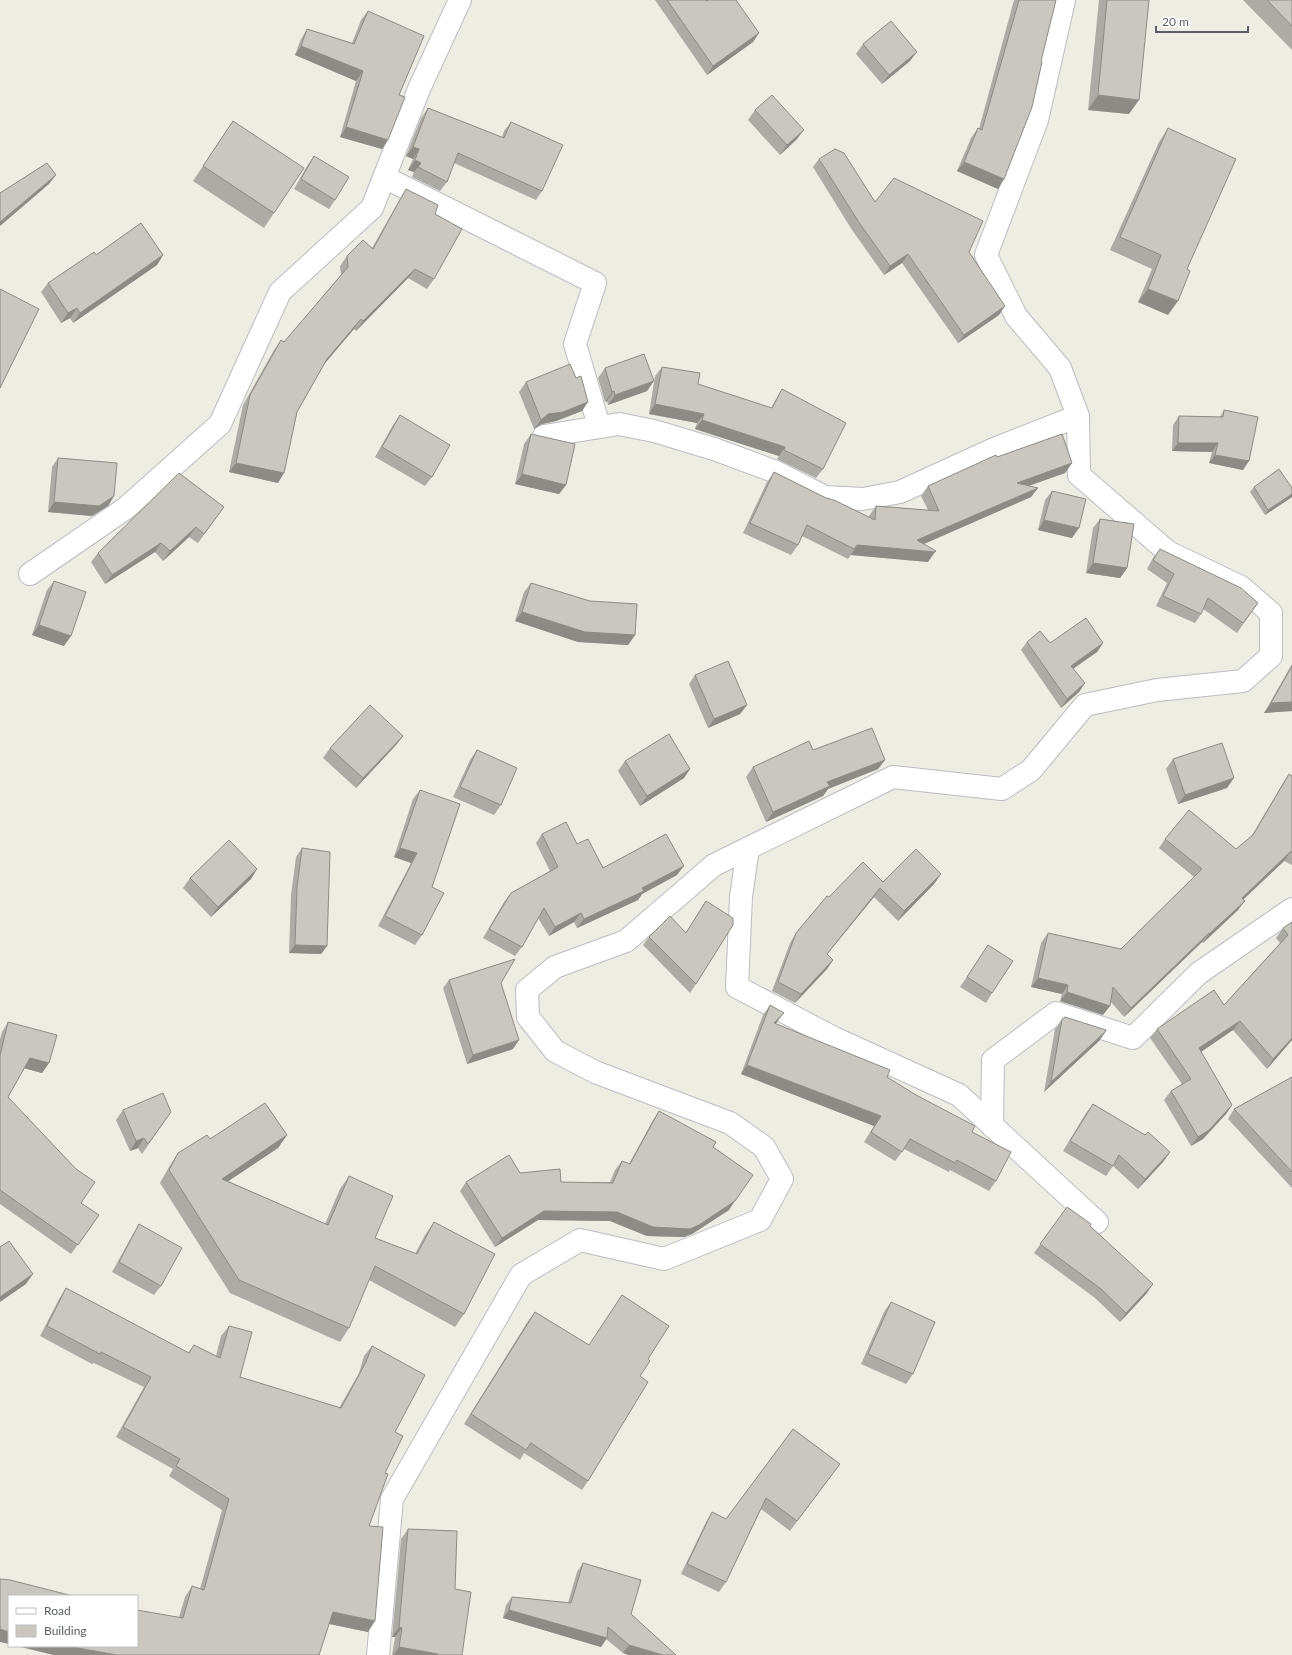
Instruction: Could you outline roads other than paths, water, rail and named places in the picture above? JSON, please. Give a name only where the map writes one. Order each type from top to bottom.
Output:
[{"type":"street","points":[[30,574],[126,508],[220,424],[280,292],[372,208],[419,88],[460,0]]},
{"type":"street","points":[[378,1655],[392,1499],[521,1275],[580,1240],[664,1259],[760,1220],[782,1179],[764,1147],[730,1123],[596,1072],[555,1051],[528,1017],[527,990],[555,967],[626,941],[714,865],[893,777],[1002,789],[1031,770],[1085,705],[1157,690],[1243,681],[1271,656],[1271,613],[1241,587],[1168,552],[1079,475],[1078,416],[1060,368],[1016,316],[986,255],[1037,120],[1064,0]]},
{"type":"street","points":[[384,177],[595,282],[575,344],[599,426]]},
{"type":"street","points":[[544,436],[619,424],[654,431],[714,449],[776,472],[825,497],[863,499],[900,492],[994,449],[1078,416]]},
{"type":"street","points":[[748,848],[741,897],[737,987],[834,1038],[959,1095],[1097,1222]]},
{"type":"street","points":[[992,1126],[993,1060],[1056,1013],[1133,1038],[1199,973],[1292,909]]}]
